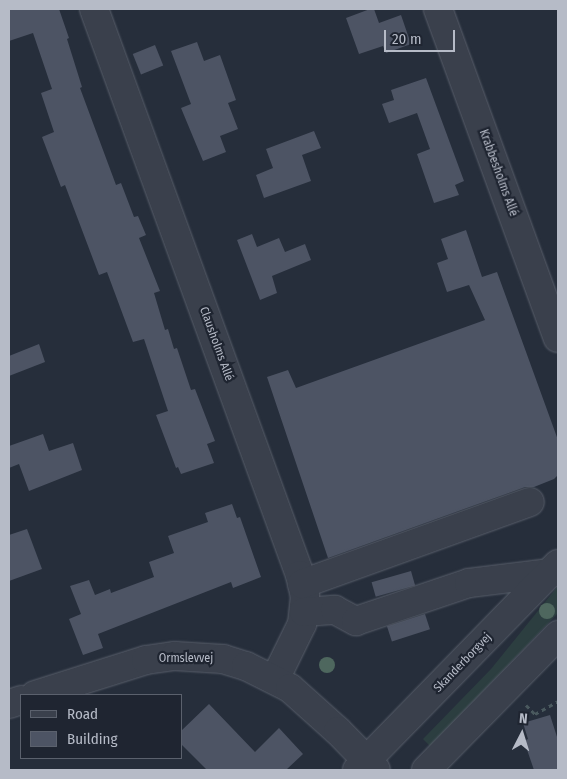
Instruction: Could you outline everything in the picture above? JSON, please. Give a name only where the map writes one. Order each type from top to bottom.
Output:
[{"type":"street","name":"Clausholms Allé","points":[[94,9],[302,584],[304,612],[302,624],[275,679]]},
{"type":"street","name":"Krabbesholms Allé","points":[[438,9],[558,338]]},
{"type":"street","points":[[302,584],[530,502]]},
{"type":"street","points":[[304,612],[335,610],[356,621],[469,583],[554,569]]},
{"type":"street","name":"Skanderborgvej","points":[[367,767],[554,569]]},
{"type":"street","points":[[426,770],[558,635]]},
{"type":"street","name":"Ormslevvej","points":[[38,694],[146,660],[175,656],[223,659],[246,666],[290,688],[317,711],[367,767]]},
{"type":"path","points":[[507,688],[535,714],[558,701]]},
{"type":"shaded area","points":[[558,586],[558,613],[430,746],[423,739],[491,669]]},
{"type":"building","points":[[9,9],[59,9],[69,38],[67,39],[82,87],[80,88],[116,185],[121,183],[134,217],[138,216],[146,235],[139,238],[160,291],[154,293],[165,330],[168,329],[174,349],[177,348],[191,390],[195,389],[215,441],[207,444],[214,463],[181,474],[178,467],[176,468],[156,415],[168,411],[144,339],[133,342],[107,272],[99,275],[65,185],[61,187],[42,137],[54,132],[41,93],[52,89],[33,33],[9,41]]},
{"type":"building","points":[[374,9],[379,23],[401,15],[411,44],[386,53],[383,46],[359,54],[346,18]]},
{"type":"building","points":[[197,42],[204,61],[220,55],[236,100],[228,103],[238,129],[220,136],[226,152],[203,161],[181,108],[191,104],[171,51]]},
{"type":"building","points":[[155,45],[163,65],[141,74],[133,54]]},
{"type":"building","points":[[426,78],[464,181],[455,185],[459,195],[434,203],[417,154],[430,149],[417,113],[389,123],[382,104],[394,100],[391,90]]},
{"type":"building","points":[[314,131],[321,148],[302,155],[311,181],[264,198],[256,175],[273,168],[266,149]]},
{"type":"building","points":[[466,230],[482,277],[497,272],[558,440],[558,475],[554,479],[534,487],[525,487],[328,558],[267,377],[288,370],[296,388],[485,320],[469,285],[447,292],[437,263],[448,259],[441,239]]},
{"type":"building","points":[[252,234],[257,247],[279,238],[285,252],[305,244],[311,260],[272,276],[277,293],[260,300],[237,240]]},
{"type":"building","points":[[39,344],[45,362],[9,376],[9,356]]},
{"type":"building","points":[[43,434],[49,451],[73,443],[82,470],[29,491],[19,464],[9,468],[9,446]]},
{"type":"building","points":[[232,504],[237,518],[240,517],[261,577],[233,588],[231,582],[98,634],[103,648],[83,655],[69,619],[81,614],[70,586],[89,580],[95,595],[110,589],[111,593],[154,577],[149,562],[174,553],[168,536],[208,522],[205,513]]},
{"type":"building","points":[[27,529],[42,569],[9,581],[9,535]]},
{"type":"building","points":[[411,571],[415,585],[376,597],[372,582]]},
{"type":"building","points":[[425,614],[430,629],[392,642],[387,626]]},
{"type":"building","points":[[209,704],[255,752],[279,728],[303,754],[286,770],[207,770],[182,745],[182,730]]},
{"type":"building","points":[[550,715],[558,740],[558,770],[534,770],[524,741],[528,739],[523,723]]}]
